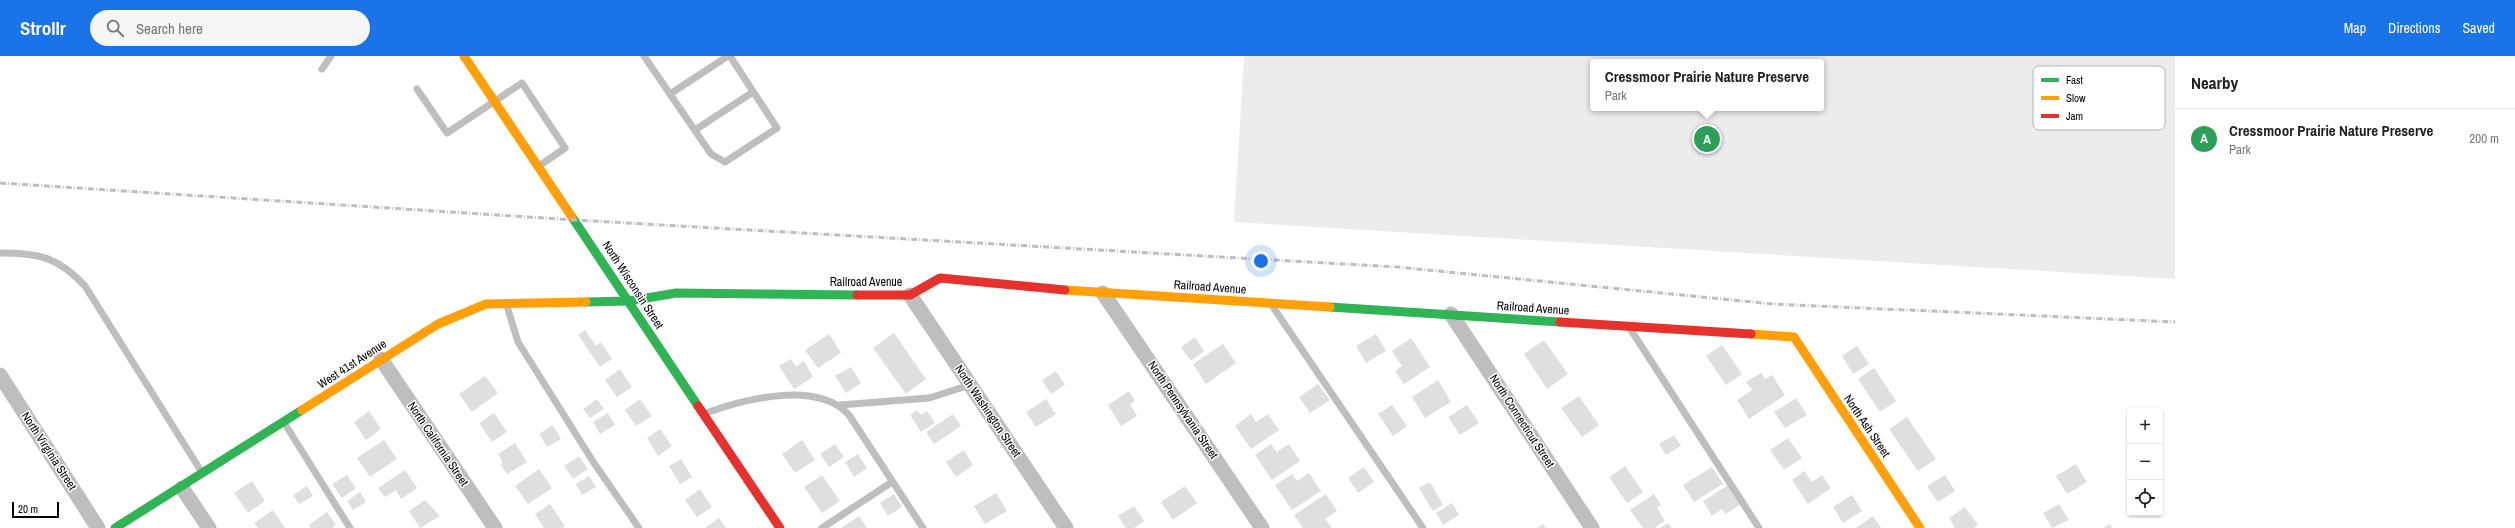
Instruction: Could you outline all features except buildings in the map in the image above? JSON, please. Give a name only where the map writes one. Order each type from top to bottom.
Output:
[{"type":"street","name":"North Wisconsin Street","points":[[464,56],[780,528]]},
{"type":"street","name":"Railroad Avenue","points":[[628,301],[676,293],[910,295],[940,278],[1103,293],[1794,337]]},
{"type":"street","name":"North Pennsylvania Street","points":[[1103,293],[1262,528]]},
{"type":"street","name":"North Washington Street","points":[[910,295],[1066,528]]},
{"type":"street","name":"West 41st Avenue","points":[[116,528],[182,488],[381,359],[438,324],[486,304],[628,301]]},
{"type":"street","name":"North Connecticut Street","points":[[1451,314],[1592,528]]},
{"type":"street","name":"North Ash Street","points":[[1794,337],[1920,528]]},
{"type":"street","name":"North California Street","points":[[381,359],[495,528]]},
{"type":"street","name":"North Virginia Street","points":[[0,375],[98,528]]},
{"type":"street","points":[[182,488],[209,528]]},
{"type":"lane","points":[[322,69],[331,56]]},
{"type":"lane","points":[[646,57],[670,94],[711,154],[725,162],[777,128],[729,56],[670,94]]},
{"type":"lane","points":[[417,89],[447,133],[522,83],[565,148],[538,166]]},
{"type":"lane","points":[[695,130],[753,92]]},
{"type":"lane","points":[[0,253],[36,254],[54,260],[77,277],[85,286],[203,474]]},
{"type":"lane","points":[[1270,303],[1423,528]]},
{"type":"lane","points":[[506,304],[518,342],[594,463],[639,528]]},
{"type":"lane","points":[[1628,326],[1759,528]]},
{"type":"lane","points":[[704,414],[738,401],[786,395],[821,398],[840,405],[929,398],[970,385]]},
{"type":"lane","points":[[840,405],[849,415],[923,528]]},
{"type":"lane","points":[[283,422],[350,528]]},
{"type":"lane","points":[[822,528],[892,482]]},
{"type":"shaded area","points":[[1244,56],[2175,56],[2175,279],[1234,222]]},
{"type":"railway","points":[[0,183],[575,220],[1397,267],[1773,304],[2175,322]]},
{"type":"traffic: fast","points":[[572,217],[698,406]]},
{"type":"traffic: fast","points":[[586,302],[629,301],[676,293],[857,295]]},
{"type":"traffic: fast","points":[[1330,307],[1560,322]]},
{"type":"traffic: fast","points":[[115,528],[302,410]]},
{"type":"traffic: slow","points":[[464,56],[572,217]]},
{"type":"traffic: slow","points":[[1065,290],[1330,307]]},
{"type":"traffic: slow","points":[[302,410],[438,324],[486,304],[586,302]]},
{"type":"traffic: slow","points":[[1751,334],[1794,337],[1920,528]]},
{"type":"traffic: jam","points":[[857,295],[910,295],[940,278],[1065,290]]},
{"type":"traffic: jam","points":[[1560,322],[1751,334]]},
{"type":"traffic: jam","points":[[698,406],[780,528]]},
{"type":"place","name":"Cressmoor Prairie Nature Preserve","points":[[1707,139]]}]
